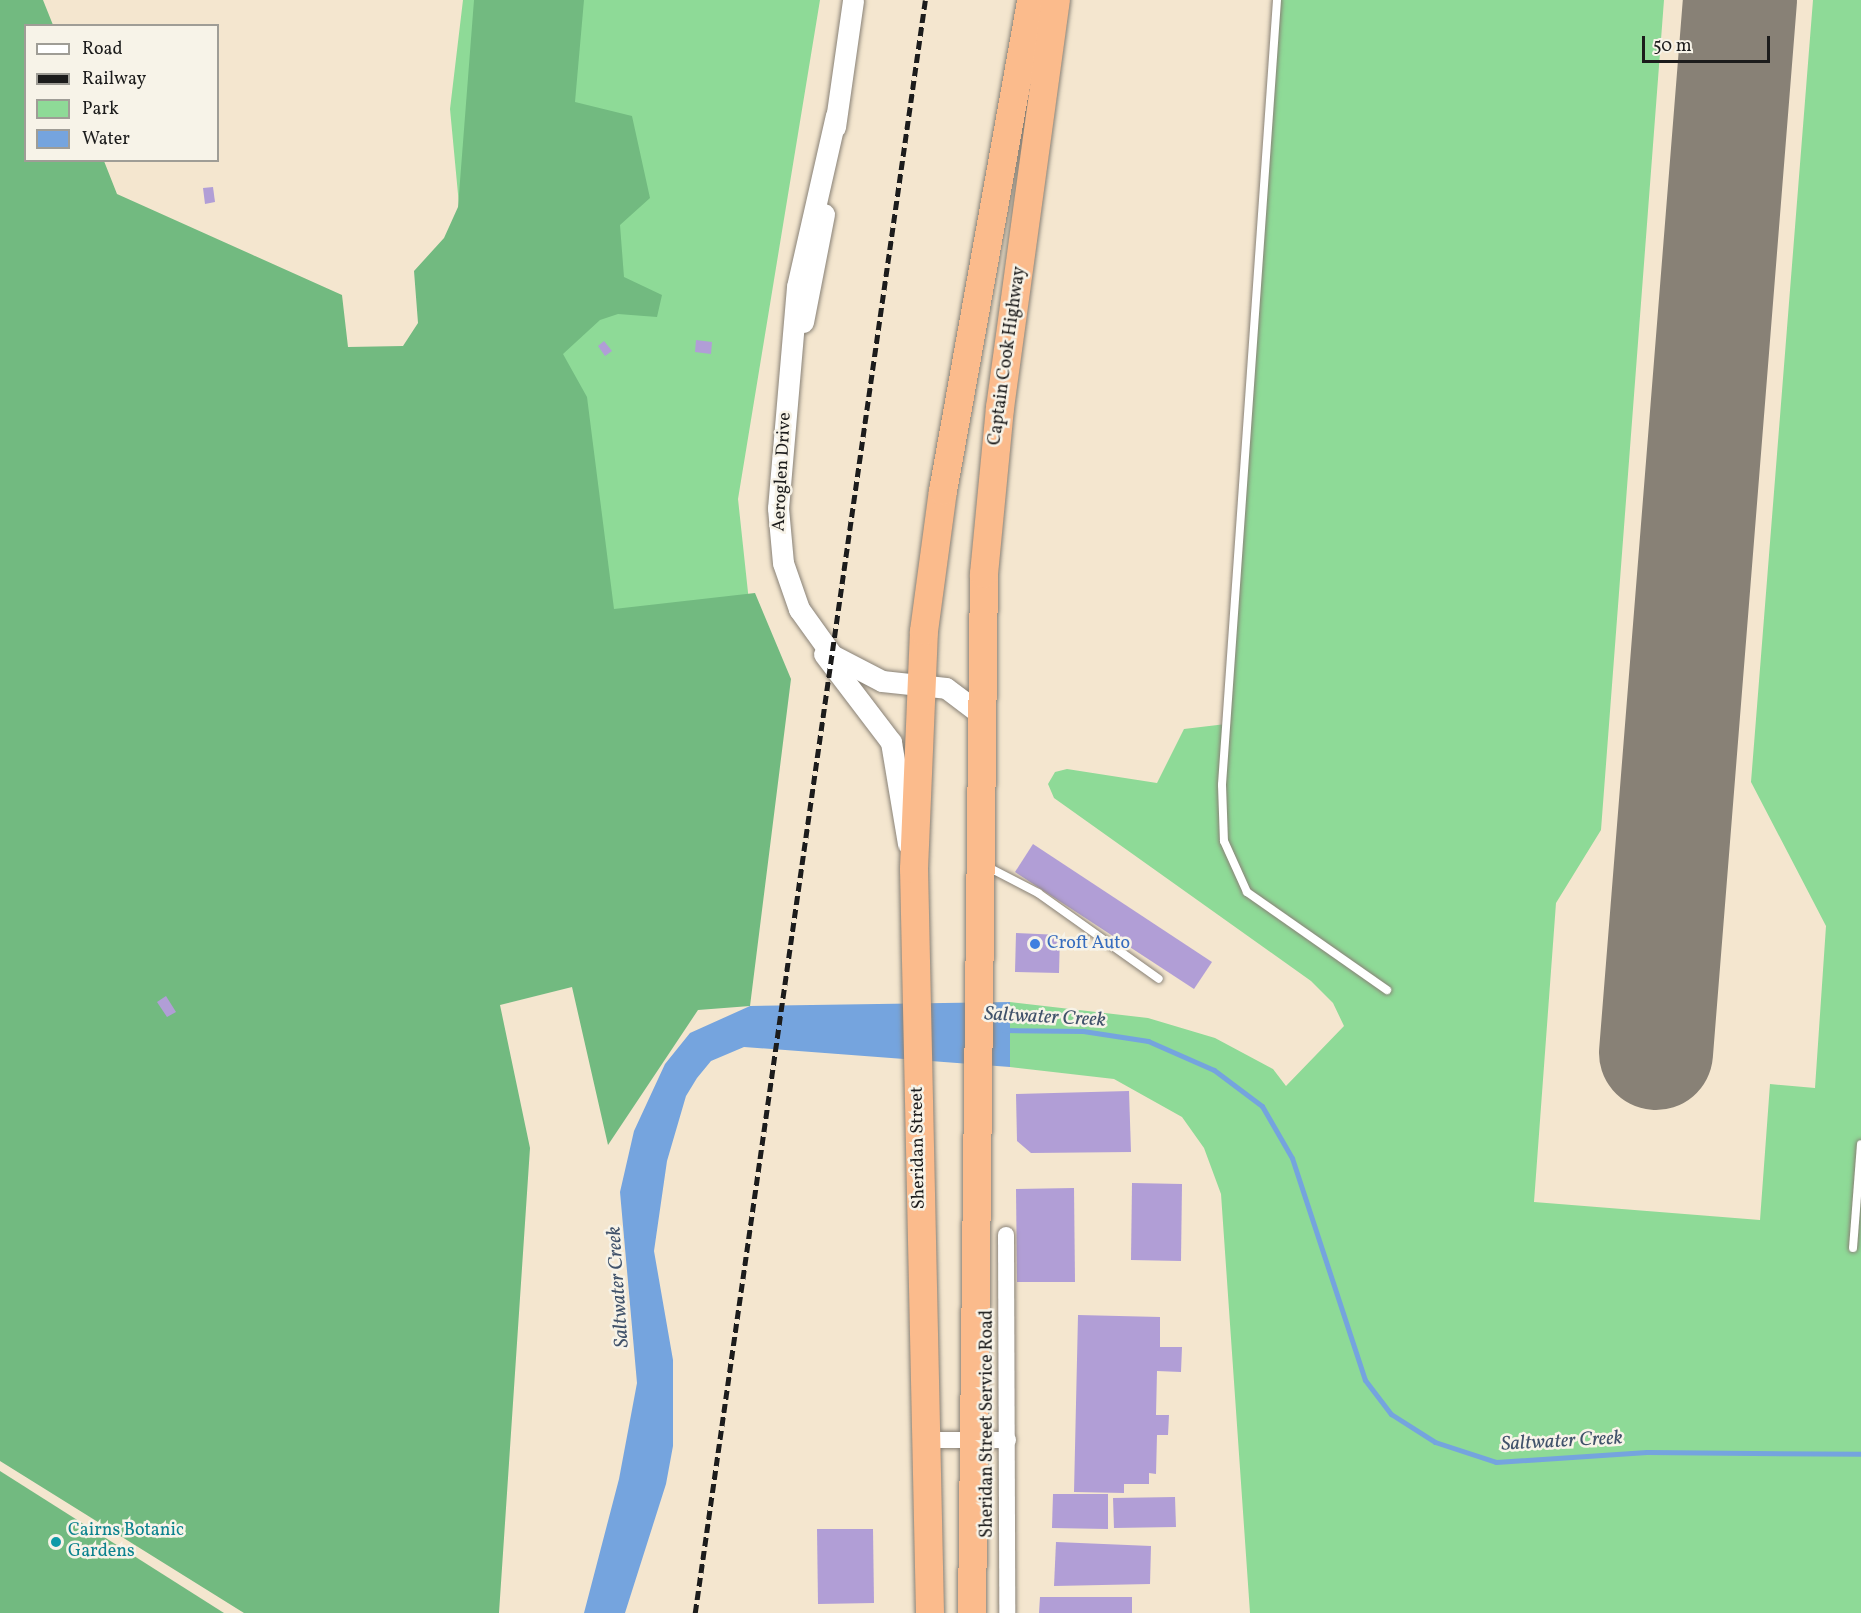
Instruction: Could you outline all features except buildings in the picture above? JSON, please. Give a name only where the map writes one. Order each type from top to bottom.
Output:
[{"type":"highway","name":"Captain Cook Highway","points":[[922,684],[943,491],[1031,0]]},
{"type":"highway","name":"Captain Cook Highway","points":[[979,713],[996,442],[1056,0]]},
{"type":"highway","name":"Sheridan Street","points":[[922,684],[914,869],[930,1613]]},
{"type":"highway","points":[[972,1613],[976,1440],[975,1066],[979,713]]},
{"type":"street","name":"Aeroglen Drive","points":[[853,0],[812,290],[789,371],[779,536],[788,582],[830,667],[891,742],[914,869]]},
{"type":"street","name":"Aeroglen Drive","points":[[817,637],[832,655],[872,678],[922,684],[957,694],[979,713]]},
{"type":"street","name":"Sheridan Street Service Road","points":[[1006,1234],[1007,1613]]},
{"type":"street","points":[[926,1440],[1008,1440]]},
{"type":"lane","points":[[1277,0],[1223,775],[1224,841],[1247,892],[1387,990]]},
{"type":"lane","points":[[977,863],[1038,893],[1159,979]]},
{"type":"lane","points":[[1853,1248],[1861,1144]]},
{"type":"green space","points":[[0,0],[43,0],[53,24],[24,24],[24,162],[104,162],[117,194],[342,295],[348,347],[403,346],[418,323],[414,271],[444,238],[458,207],[474,0],[584,0],[575,102],[632,116],[650,198],[620,225],[624,277],[662,295],[657,317],[618,314],[600,320],[563,354],[587,397],[614,609],[755,593],[791,679],[750,1006],[698,1010],[608,1145],[572,987],[500,1005],[530,1148],[499,1613],[244,1613],[0,1461]]},
{"type":"green space","points":[[463,0],[820,0],[738,499],[750,611],[564,647],[466,279],[450,109]]},
{"type":"green space","points":[[1277,0],[1664,0],[1601,830],[1556,903],[1534,1202],[1760,1220],[1770,1084],[1815,1088],[1826,926],[1751,782],[1813,0],[1861,0],[1861,1613],[1250,1613],[1221,1194],[1204,1148],[1182,1117],[1114,1079],[1010,1067],[1010,1002],[1148,1018],[1215,1038],[1273,1069],[1286,1086],[1344,1026],[1333,1003],[1311,981],[1054,798],[1048,784],[1055,772],[1067,769],[1157,783],[1184,729],[1226,724]]},
{"type":"green space","name":"Cairns Botanic Gardens","points":[[0,1471],[224,1613],[0,1613]]},
{"type":"water","points":[[1010,1002],[1010,1067],[744,1047],[711,1061],[697,1078],[686,1096],[667,1161],[654,1251],[673,1360],[673,1446],[666,1484],[625,1613],[584,1613],[619,1479],[637,1383],[620,1192],[634,1131],[665,1064],[690,1033],[750,1006]]},
{"type":"waterway","name":"Saltwater Creek","points":[[1003,1030],[1083,1031],[1148,1041],[1214,1070],[1262,1106],[1292,1158],[1365,1380],[1391,1414],[1435,1442],[1496,1462],[1647,1452],[1861,1454]]},
{"type":"runway","points":[[1656,1053],[1740,0]]},
{"type":"railway","points":[[695,1613],[925,0]]},
{"type":"place","name":"Croft Auto","points":[[1035,944]]},
{"type":"place","name":"Cairns Botanic Gardens","points":[[56,1542]]}]
